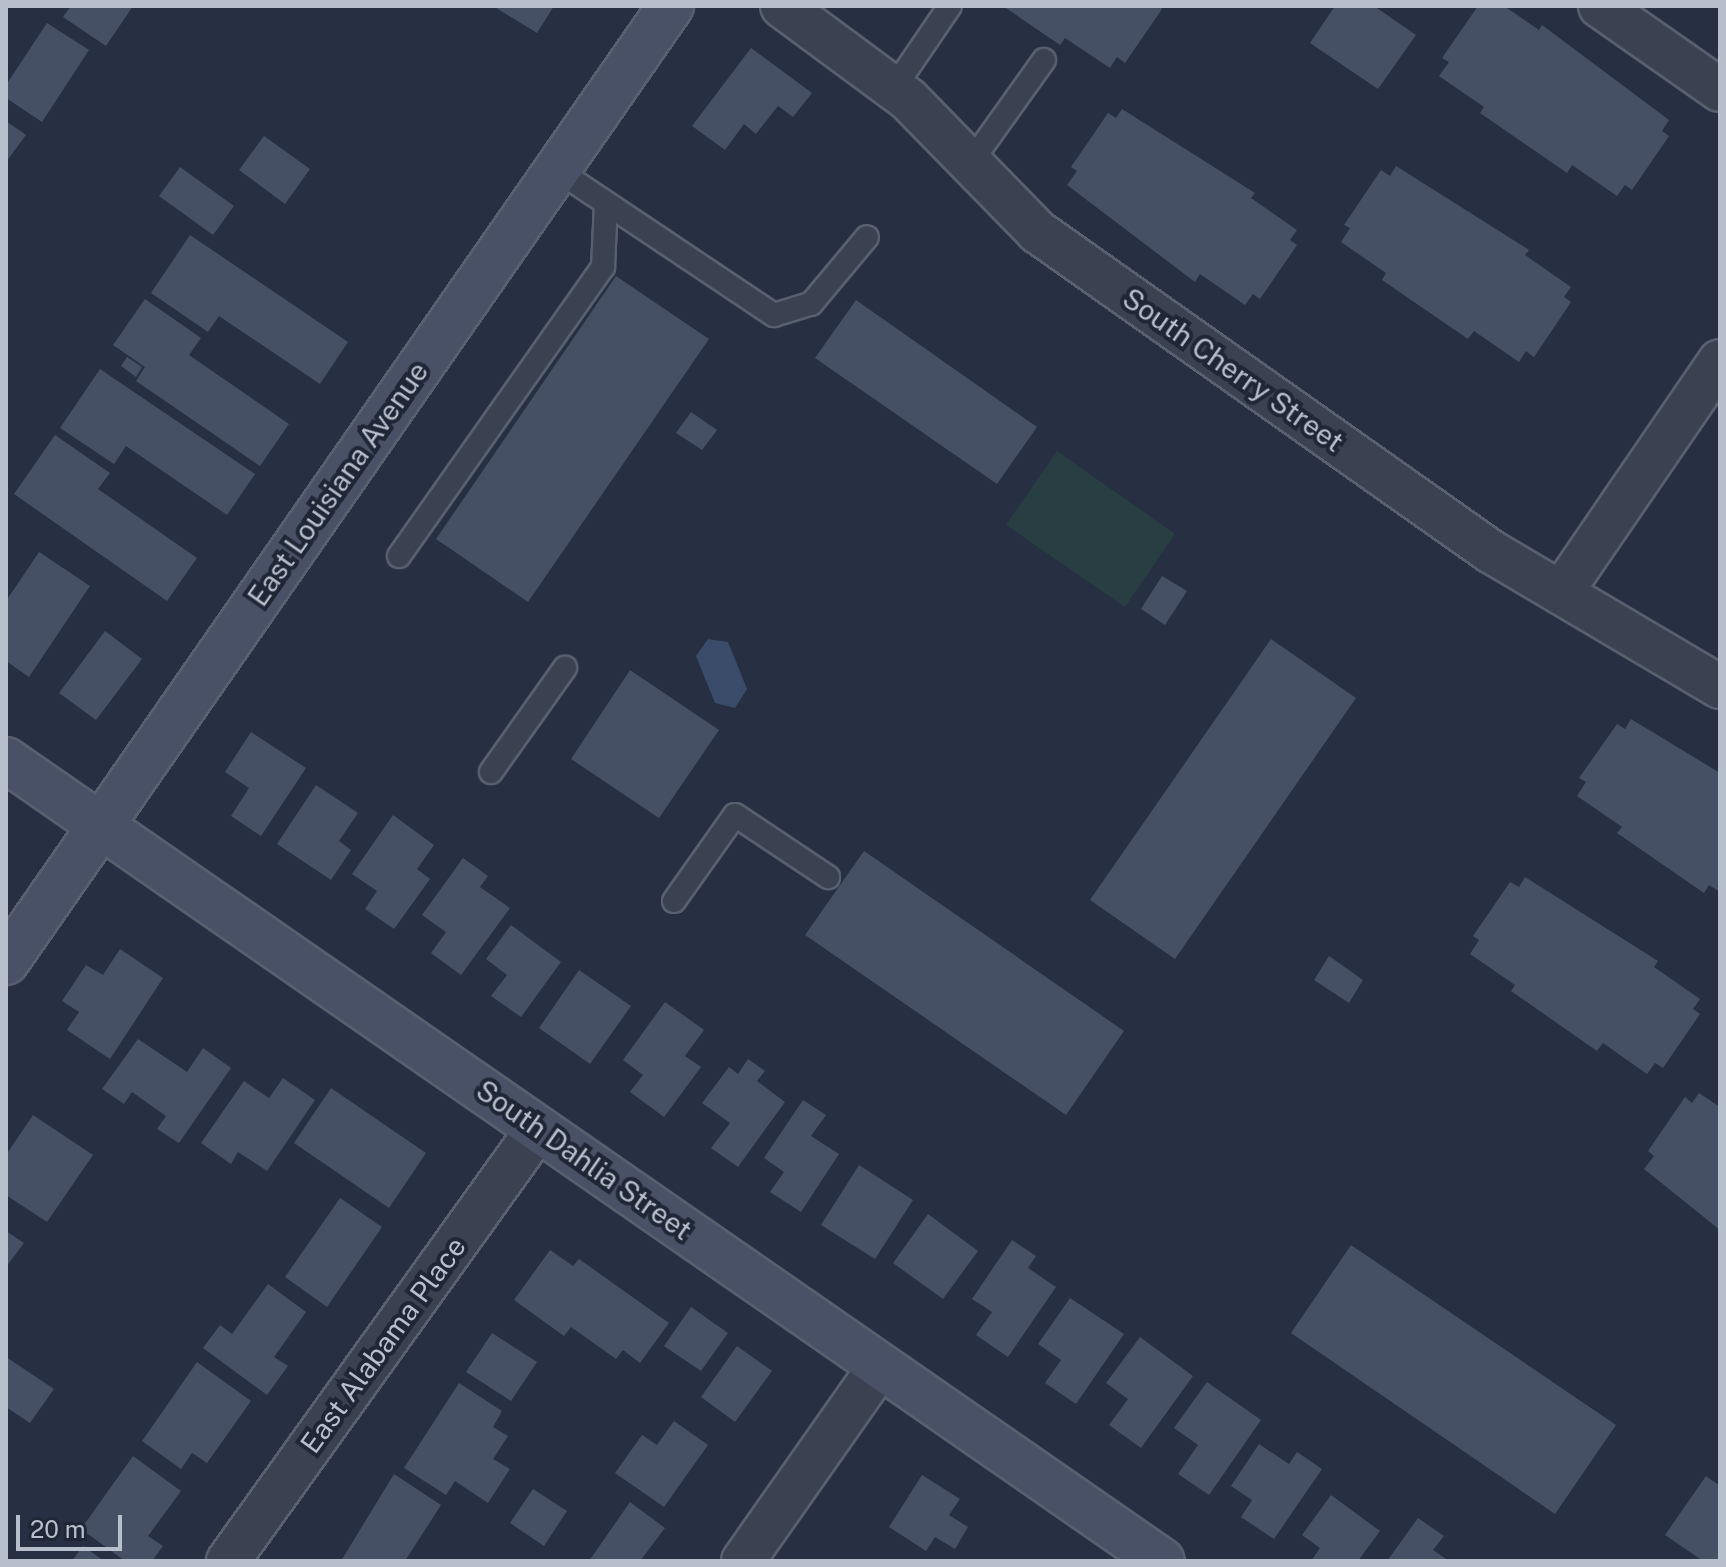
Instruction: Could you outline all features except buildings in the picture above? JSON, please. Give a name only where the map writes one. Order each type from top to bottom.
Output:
[{"type":"street","name":"East Louisiana Avenue","points":[[6,962],[671,6]]},
{"type":"street","name":"South Cherry Street","points":[[782,6],[894,88],[1038,232],[1490,551],[1720,687]]},
{"type":"street","points":[[1600,6],[1720,90]]},
{"type":"street","points":[[1561,593],[1720,361]]},
{"type":"street","name":"South Dahlia Street","points":[[6,760],[1162,1561]]},
{"type":"street","name":"East Alabama Place","points":[[228,1561],[538,1129]]},
{"type":"street","points":[[743,1561],[880,1366]]},
{"type":"lane","points":[[894,88],[950,6]]},
{"type":"lane","points":[[969,165],[1044,60]]},
{"type":"lane","points":[[557,170],[774,315],[811,304],[867,237]]},
{"type":"lane","points":[[399,556],[603,267],[606,204]]},
{"type":"lane","points":[[491,772],[565,668]]},
{"type":"lane","points":[[674,901],[735,815],[828,877]]},
{"type":"green space","points":[[1057,451],[1175,534],[1125,607],[1006,525]]},
{"type":"water","points":[[708,639],[728,642],[747,689],[735,708],[715,703],[696,656]]}]
